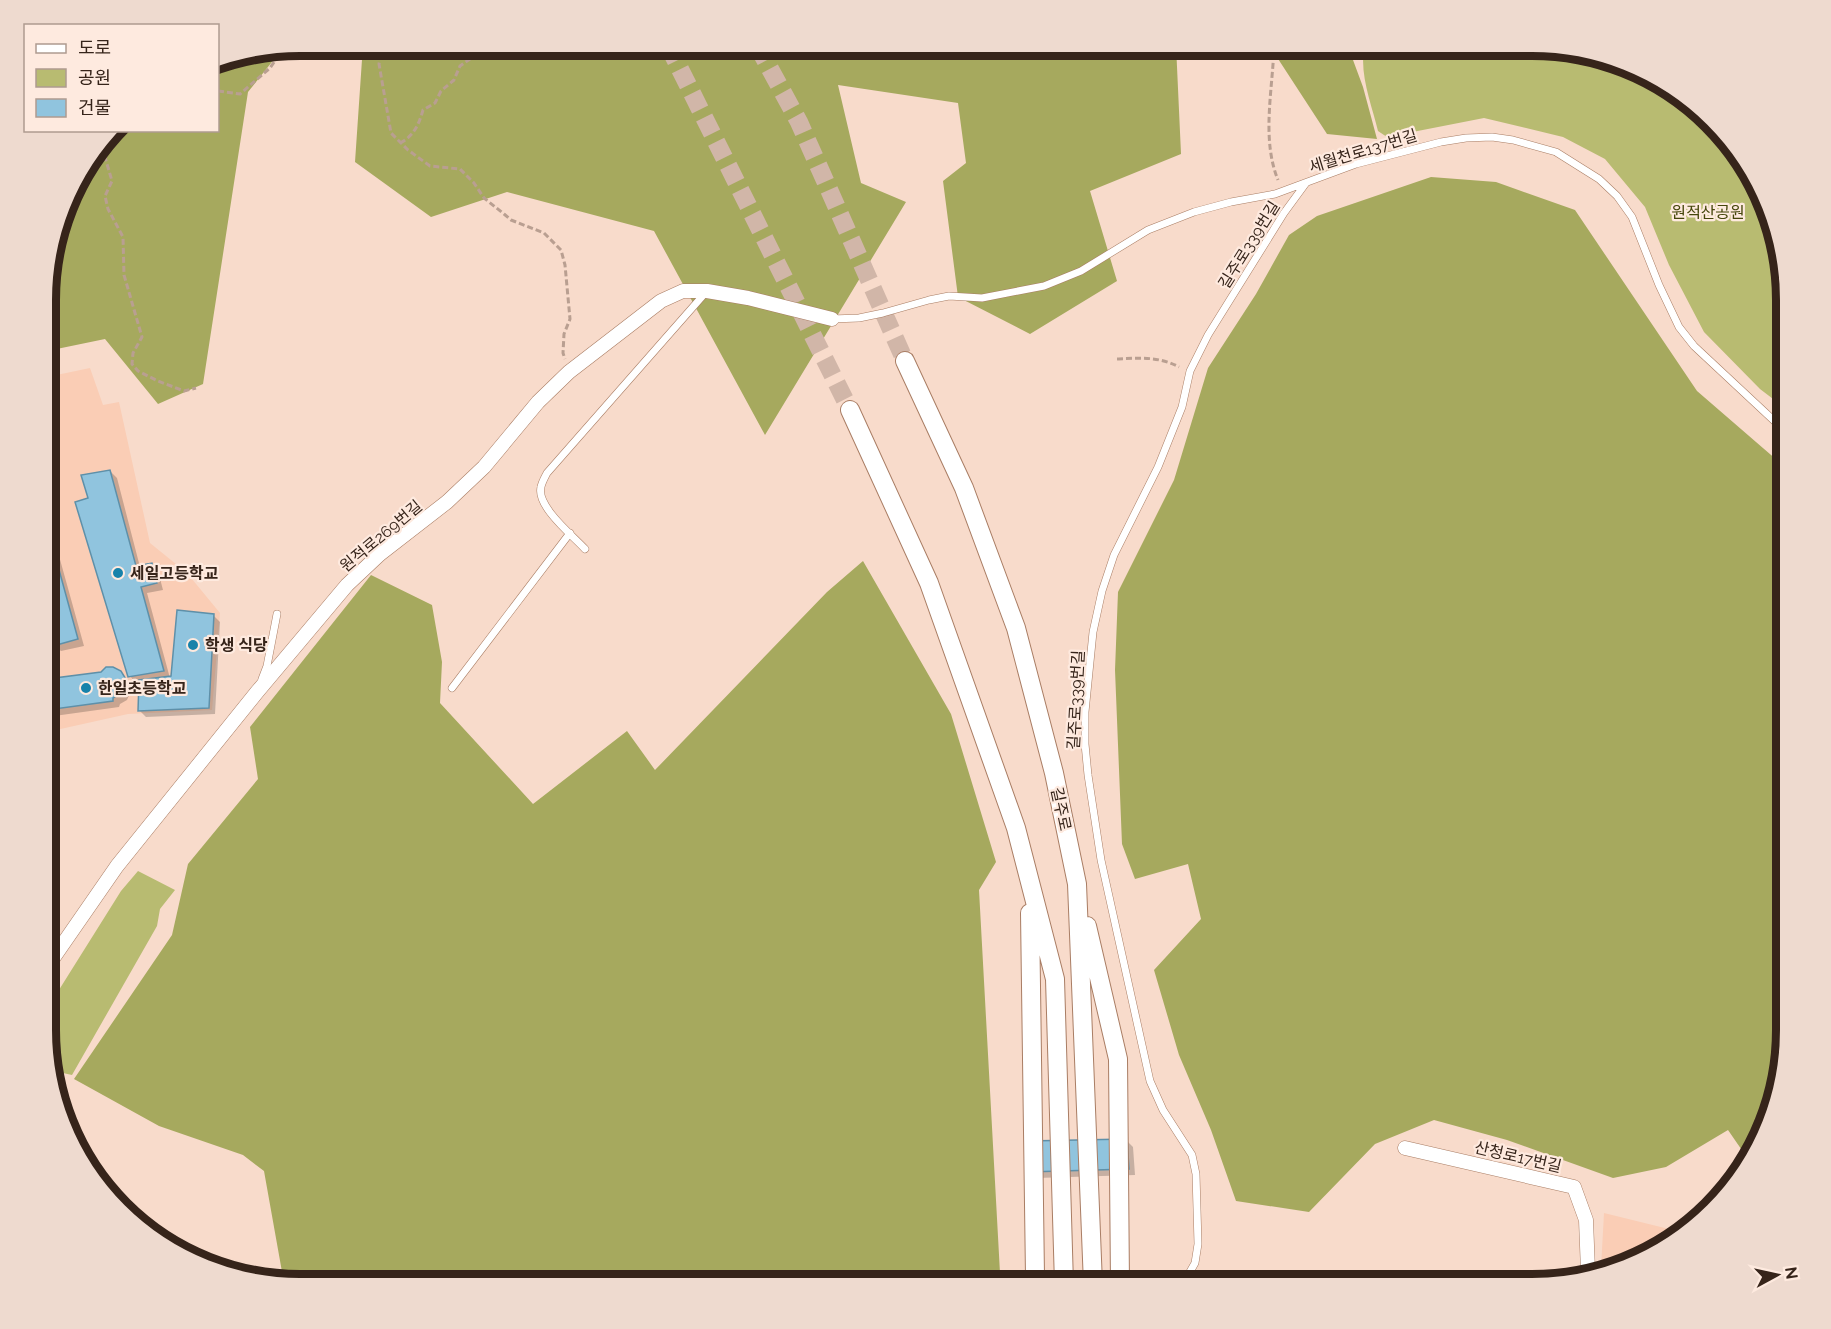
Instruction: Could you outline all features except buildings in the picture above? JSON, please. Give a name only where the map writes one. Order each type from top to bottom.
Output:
[{"type":"main road","name":"길주로","points":[[905,361],[964,488],[1016,628],[1054,773],[1077,884],[1093,1274]]},
{"type":"main road","points":[[850,410],[929,583],[1016,828],[1055,979],[1064,1274]]},
{"type":"main road","points":[[1030,881],[1035,1274]]},
{"type":"main road","points":[[1077,884],[1118,1059],[1120,1274]]},
{"type":"street","name":"원적로269번길","points":[[56,954],[117,866],[346,585],[380,554],[447,502],[484,467],[538,402],[569,372],[661,301],[683,291],[707,291],[748,298],[832,319]]},
{"type":"street","name":"산청로17번길","points":[[1405,1148],[1574,1187],[1586,1220],[1588,1267]]},
{"type":"lane","name":"세월천로137번길","points":[[832,319],[859,318],[949,296],[982,298],[1044,286],[1081,271],[1148,230],[1185,215],[1284,191],[1356,164],[1441,142],[1492,137],[1513,140],[1556,152],[1599,179],[1617,196],[1632,217],[1659,285],[1679,327],[1694,346],[1776,423]]},
{"type":"lane","name":"길주로339번길","points":[[1189,1274],[1195,1263],[1198,1244],[1196,1174],[1192,1155],[1162,1110],[1150,1081],[1101,860],[1085,744],[1085,712],[1093,632],[1102,591],[1114,555],[1158,467],[1182,407],[1190,371],[1208,335],[1284,213],[1306,183]]},
{"type":"lane","points":[[585,549],[549,511],[542,500],[540,488],[547,473],[707,291]]},
{"type":"lane","points":[[452,688],[570,533]]},
{"type":"lane","points":[[257,692],[267,666],[278,614]]},
{"type":"path","points":[[381,56],[379,64],[391,133],[430,166],[460,169],[474,183],[484,198],[512,219],[544,233],[561,250],[565,265],[570,319],[564,334],[563,353],[569,372]]},
{"type":"path","points":[[400,142],[409,138],[419,124],[423,110],[435,103],[441,91],[454,80],[460,66],[474,56]]},
{"type":"path","points":[[1274,56],[1270,141],[1272,166],[1284,191]]},
{"type":"path","points":[[219,91],[240,94],[270,68],[278,57]]},
{"type":"path","points":[[104,154],[112,181],[105,196],[108,209],[123,237],[124,275],[142,338],[133,353],[132,364],[138,371],[184,391],[196,388]]},
{"type":"path","points":[[1116,359],[1140,358],[1167,361],[1179,367],[1188,382]]},
{"type":"shaded area","points":[[90,368],[103,405],[119,402],[150,543],[187,573],[220,613],[212,710],[128,714],[56,730],[56,375]]},
{"type":"shaded area","points":[[1604,1213],[1671,1229],[1640,1248],[1601,1263]]},
{"type":"green space","points":[[362,56],[1177,56],[1181,154],[1090,191],[1117,281],[1030,334],[958,297],[943,181],[966,163],[958,103],[838,85],[861,183],[906,202],[765,435],[654,231],[507,192],[431,217],[355,162]]},
{"type":"green space","points":[[1276,56],[1354,56],[1353,60],[1377,139],[1327,134]]},
{"type":"green space","name":"원적산공원","points":[[1363,56],[1548,56],[1579,60],[1610,68],[1640,81],[1654,88],[1693,116],[1715,138],[1743,177],[1763,221],[1771,252],[1775,283],[1776,401],[1760,389],[1704,332],[1669,265],[1645,207],[1605,159],[1563,137],[1484,118],[1387,137],[1378,131],[1363,66]]},
{"type":"green space","points":[[276,57],[248,92],[203,384],[158,404],[105,339],[56,349],[56,283],[60,252],[68,221],[88,177],[122,132],[219,132],[219,69],[252,60]]},
{"type":"green space","points":[[1431,177],[1496,182],[1575,210],[1697,391],[1776,459],[1776,1030],[1771,1077],[1763,1108],[1743,1152],[1728,1130],[1666,1167],[1613,1178],[1507,1140],[1434,1120],[1375,1144],[1309,1212],[1236,1201],[1211,1130],[1179,1055],[1154,970],[1201,919],[1188,864],[1135,879],[1122,844],[1115,670],[1118,592],[1174,480],[1208,368],[1256,294],[1289,235],[1317,216]]},
{"type":"green space","points":[[863,561],[951,714],[996,862],[979,890],[1000,1274],[282,1273],[264,1171],[243,1155],[159,1126],[74,1079],[172,935],[188,864],[258,779],[250,727],[371,575],[432,605],[442,662],[440,703],[533,804],[627,731],[655,770],[827,592]]},
{"type":"green space","points":[[138,871],[175,890],[160,909],[157,926],[72,1075],[59,1072],[56,1046],[56,995],[121,891]]},
{"type":"tunnel","points":[[673,56],[850,410]]},
{"type":"tunnel","points":[[763,56],[799,122],[905,361]]},
{"type":"place","name":"세일고등학교","points":[[118,573]]},
{"type":"place","name":"학생 식당","points":[[193,645]]},
{"type":"place","name":"한일초등학교","points":[[86,688]]}]
